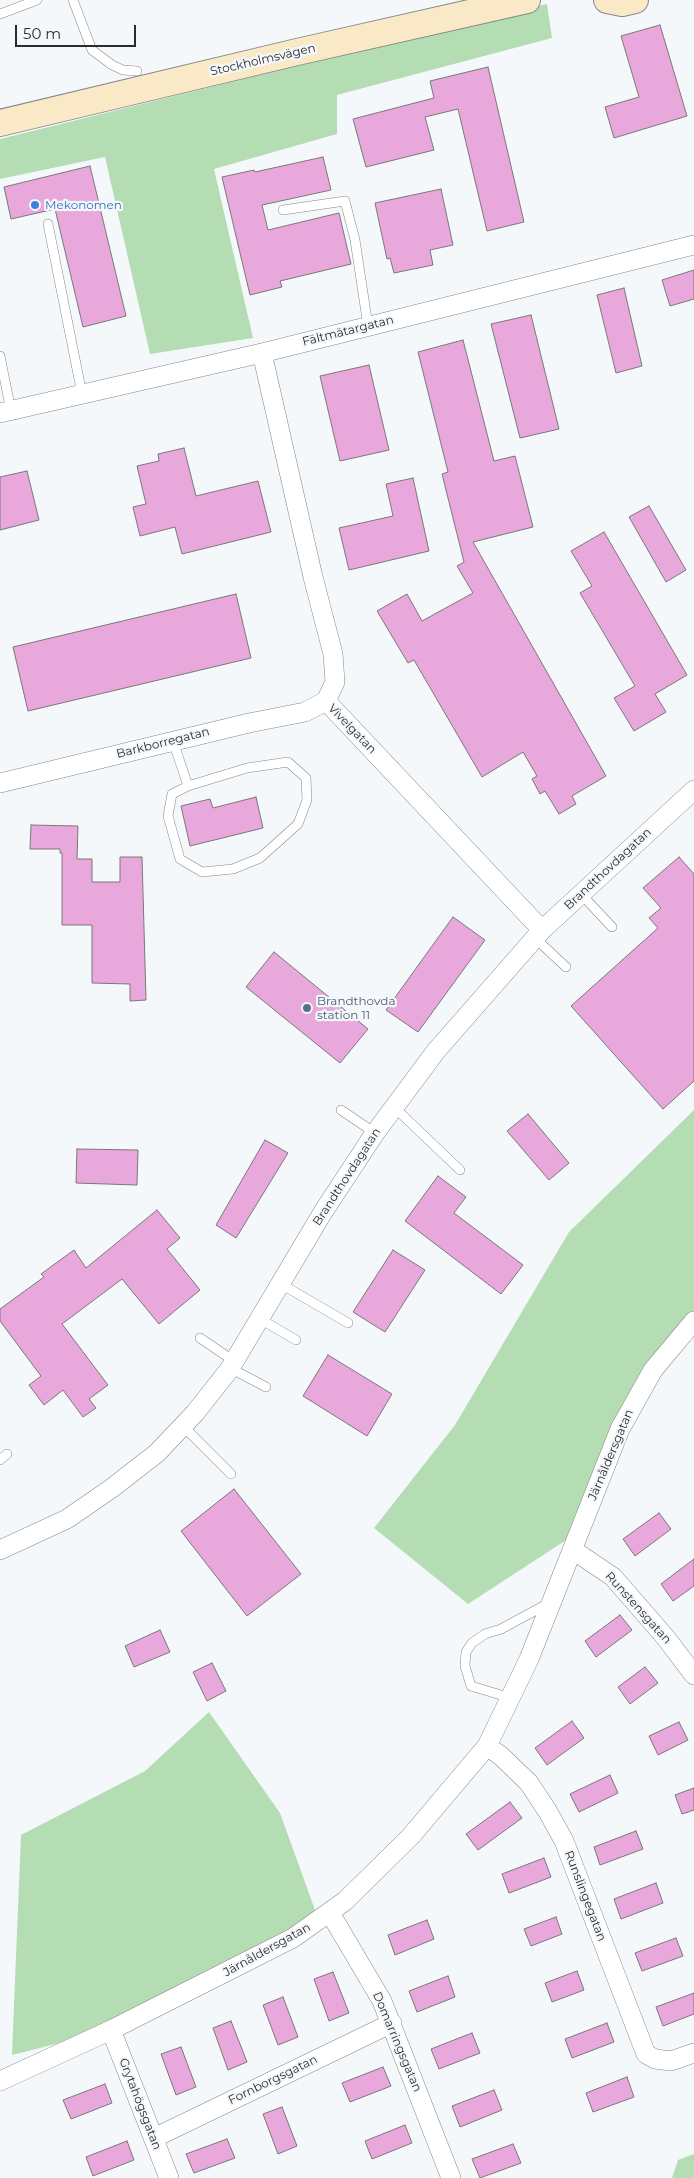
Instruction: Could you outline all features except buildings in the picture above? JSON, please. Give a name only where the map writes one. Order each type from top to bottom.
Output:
[{"type":"main road","name":"Stockholmsvägen","points":[[0,107],[137,71],[454,0]]},
{"type":"main road","name":"Stockholmsvägen","points":[[0,123],[288,54],[527,0]]},
{"type":"main road","points":[[607,0],[622,3],[635,0]]},
{"type":"street","name":"Fältmätargatan","points":[[6,412],[262,353],[694,245]]},
{"type":"street","name":"Vivelgatan","points":[[262,353],[313,577],[333,654],[335,682],[326,701],[539,934]]},
{"type":"street","name":"Barkborregatan","points":[[0,783],[173,741],[305,712],[326,701]]},
{"type":"street","name":"Brandthovdagatan","points":[[0,1550],[67,1519],[82,1509],[157,1453],[183,1426],[232,1364],[323,1212],[375,1133],[436,1051],[539,934],[694,790]]},
{"type":"street","name":"Järnåldersgatan","points":[[0,2081],[111,2030],[293,1938],[330,1913],[377,1871],[411,1836],[487,1746],[511,1698],[573,1550],[597,1484],[620,1429],[642,1386],[694,1321]]},
{"type":"street","name":"Runstensgatan","points":[[573,1550],[613,1577],[666,1638],[694,1675]]},
{"type":"street","name":"Runslingegatan","points":[[487,1746],[501,1756],[529,1782],[564,1841],[646,2054],[659,2060],[671,2061],[694,2052]]},
{"type":"street","name":"Domarringsgatan","points":[[330,1913],[382,2001],[451,2178]]},
{"type":"street","name":"Fornborgsgatan","points":[[154,2138],[392,2023]]},
{"type":"street","name":"Grytahögsgatan","points":[[111,2030],[169,2178]]},
{"type":"lane","points":[[0,14],[37,0]]},
{"type":"lane","points":[[73,0],[92,50],[122,70],[137,71]]},
{"type":"lane","points":[[283,210],[345,201],[355,240],[368,326]]},
{"type":"lane","points":[[48,224],[82,394]]},
{"type":"lane","points":[[0,356],[6,412]]},
{"type":"lane","points":[[173,741],[188,786]]},
{"type":"lane","points":[[288,762],[306,778],[307,800],[298,824],[260,858],[233,869],[202,872],[180,859],[168,816],[172,794],[188,786],[247,768],[288,762]]},
{"type":"lane","points":[[581,894],[612,927]]},
{"type":"lane","points":[[539,934],[566,967]]},
{"type":"lane","points":[[394,1107],[460,1170]]},
{"type":"lane","points":[[341,1110],[375,1133]]},
{"type":"lane","points":[[281,1284],[348,1323]]},
{"type":"lane","points":[[260,1319],[296,1340]]},
{"type":"lane","points":[[200,1338],[232,1364],[266,1387]]},
{"type":"lane","points":[[183,1426],[231,1474]]},
{"type":"lane","points":[[511,1698],[471,1686],[465,1666],[466,1652],[472,1643],[485,1634],[501,1628],[551,1602]]},
{"type":"green space","points":[[547,4],[552,38],[337,95],[337,134],[214,169],[253,338],[150,354],[105,157],[0,179],[0,139]]},
{"type":"green space","points":[[694,1110],[694,1320],[647,1378],[577,1533],[468,1604],[374,1528],[455,1425],[569,1232]]},
{"type":"green space","points":[[209,1712],[280,1813],[315,1910],[286,1939],[111,2030],[12,2055],[21,1835],[145,1771]]},
{"type":"green space","points":[[694,2154],[694,2178],[672,2178],[678,2160]]},
{"type":"place","name":"Mekonomen","points":[[35,205]]},
{"type":"place","name":"Brandthovda station 11","points":[[307,1008]]}]
